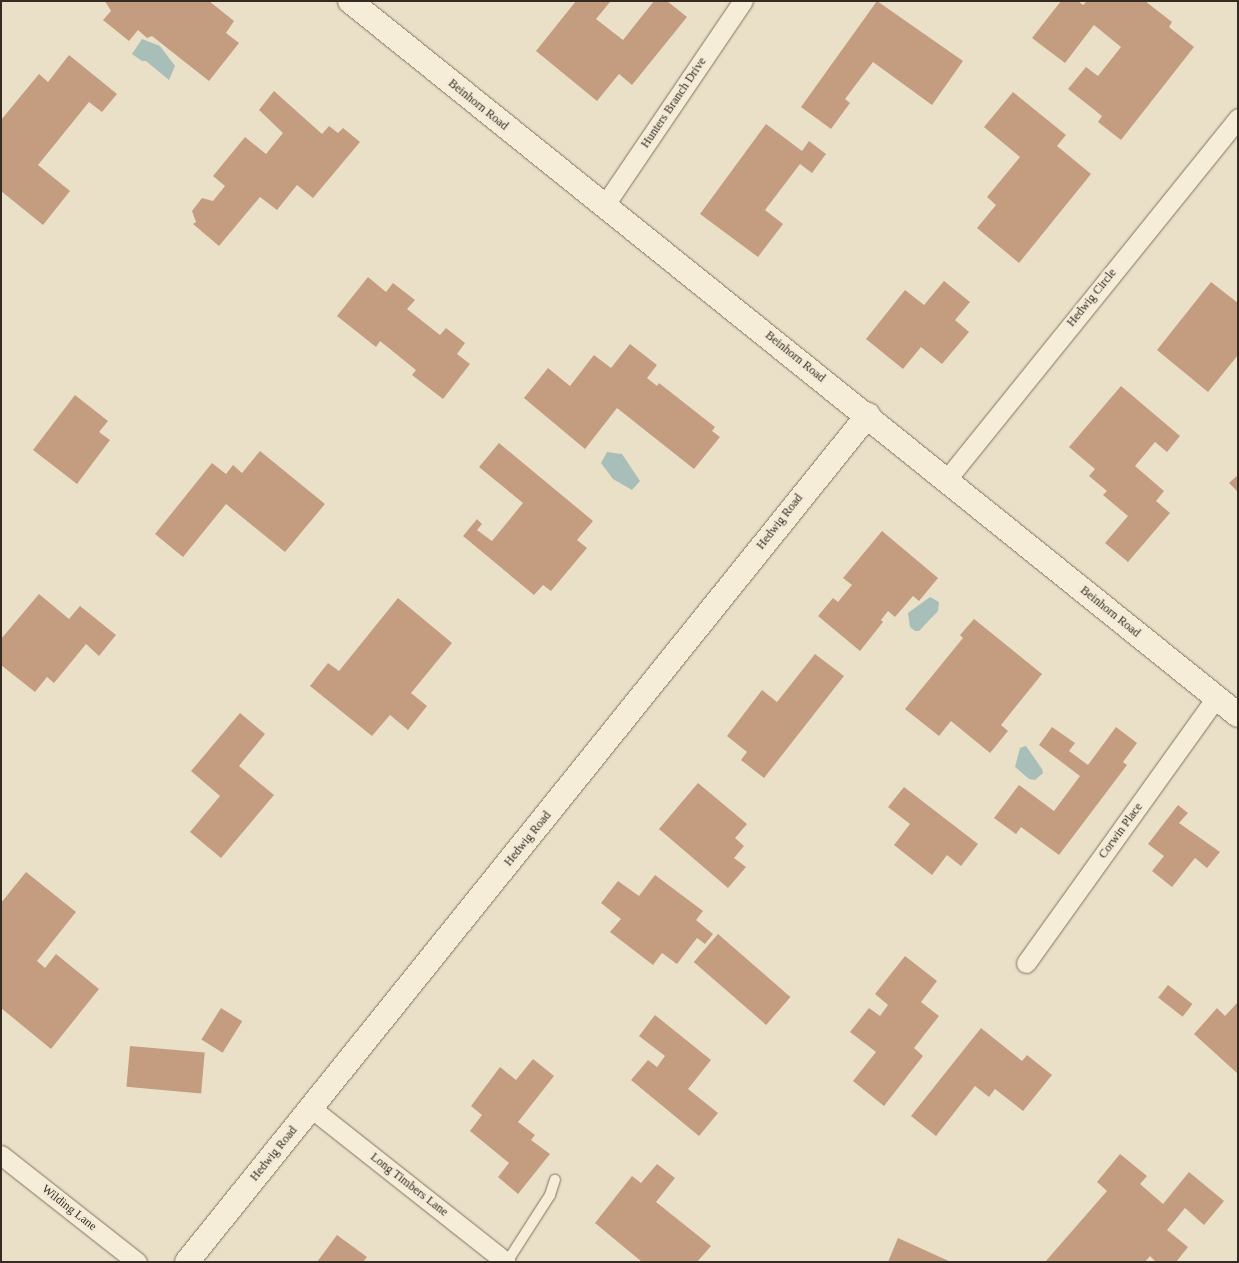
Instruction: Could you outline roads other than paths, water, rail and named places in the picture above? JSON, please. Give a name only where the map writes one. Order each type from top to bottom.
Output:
[{"type":"street","name":"Beinhorn Road","points":[[350,1],[604,206],[868,415],[1238,715]]},
{"type":"street","name":"Hunters Branch Drive","points":[[604,206],[744,1]]},
{"type":"street","name":"Hedwig Circle","points":[[947,479],[1238,118]]},
{"type":"street","name":"Hedwig Road","points":[[187,1262],[868,415]]},
{"type":"street","name":"Corwin Place","points":[[1026,963],[1216,698]]},
{"type":"street","name":"Long Timbers Lane","points":[[311,1108],[507,1262]]},
{"type":"street","name":"Wilding Lane","points":[[1,1155],[137,1262]]},
{"type":"lane","points":[[507,1262],[541,1211],[555,1180]]},
{"type":"water","points":[[142,39],[160,46],[175,66],[169,80],[146,61],[142,61],[132,54]]},
{"type":"water","points":[[607,452],[622,454],[640,481],[632,490],[613,479],[601,463]]},
{"type":"water","points":[[930,597],[939,602],[938,611],[919,631],[915,631],[910,627],[908,613]]},
{"type":"water","points":[[1026,746],[1042,769],[1043,773],[1035,780],[1029,779],[1015,767],[1020,748]]}]
